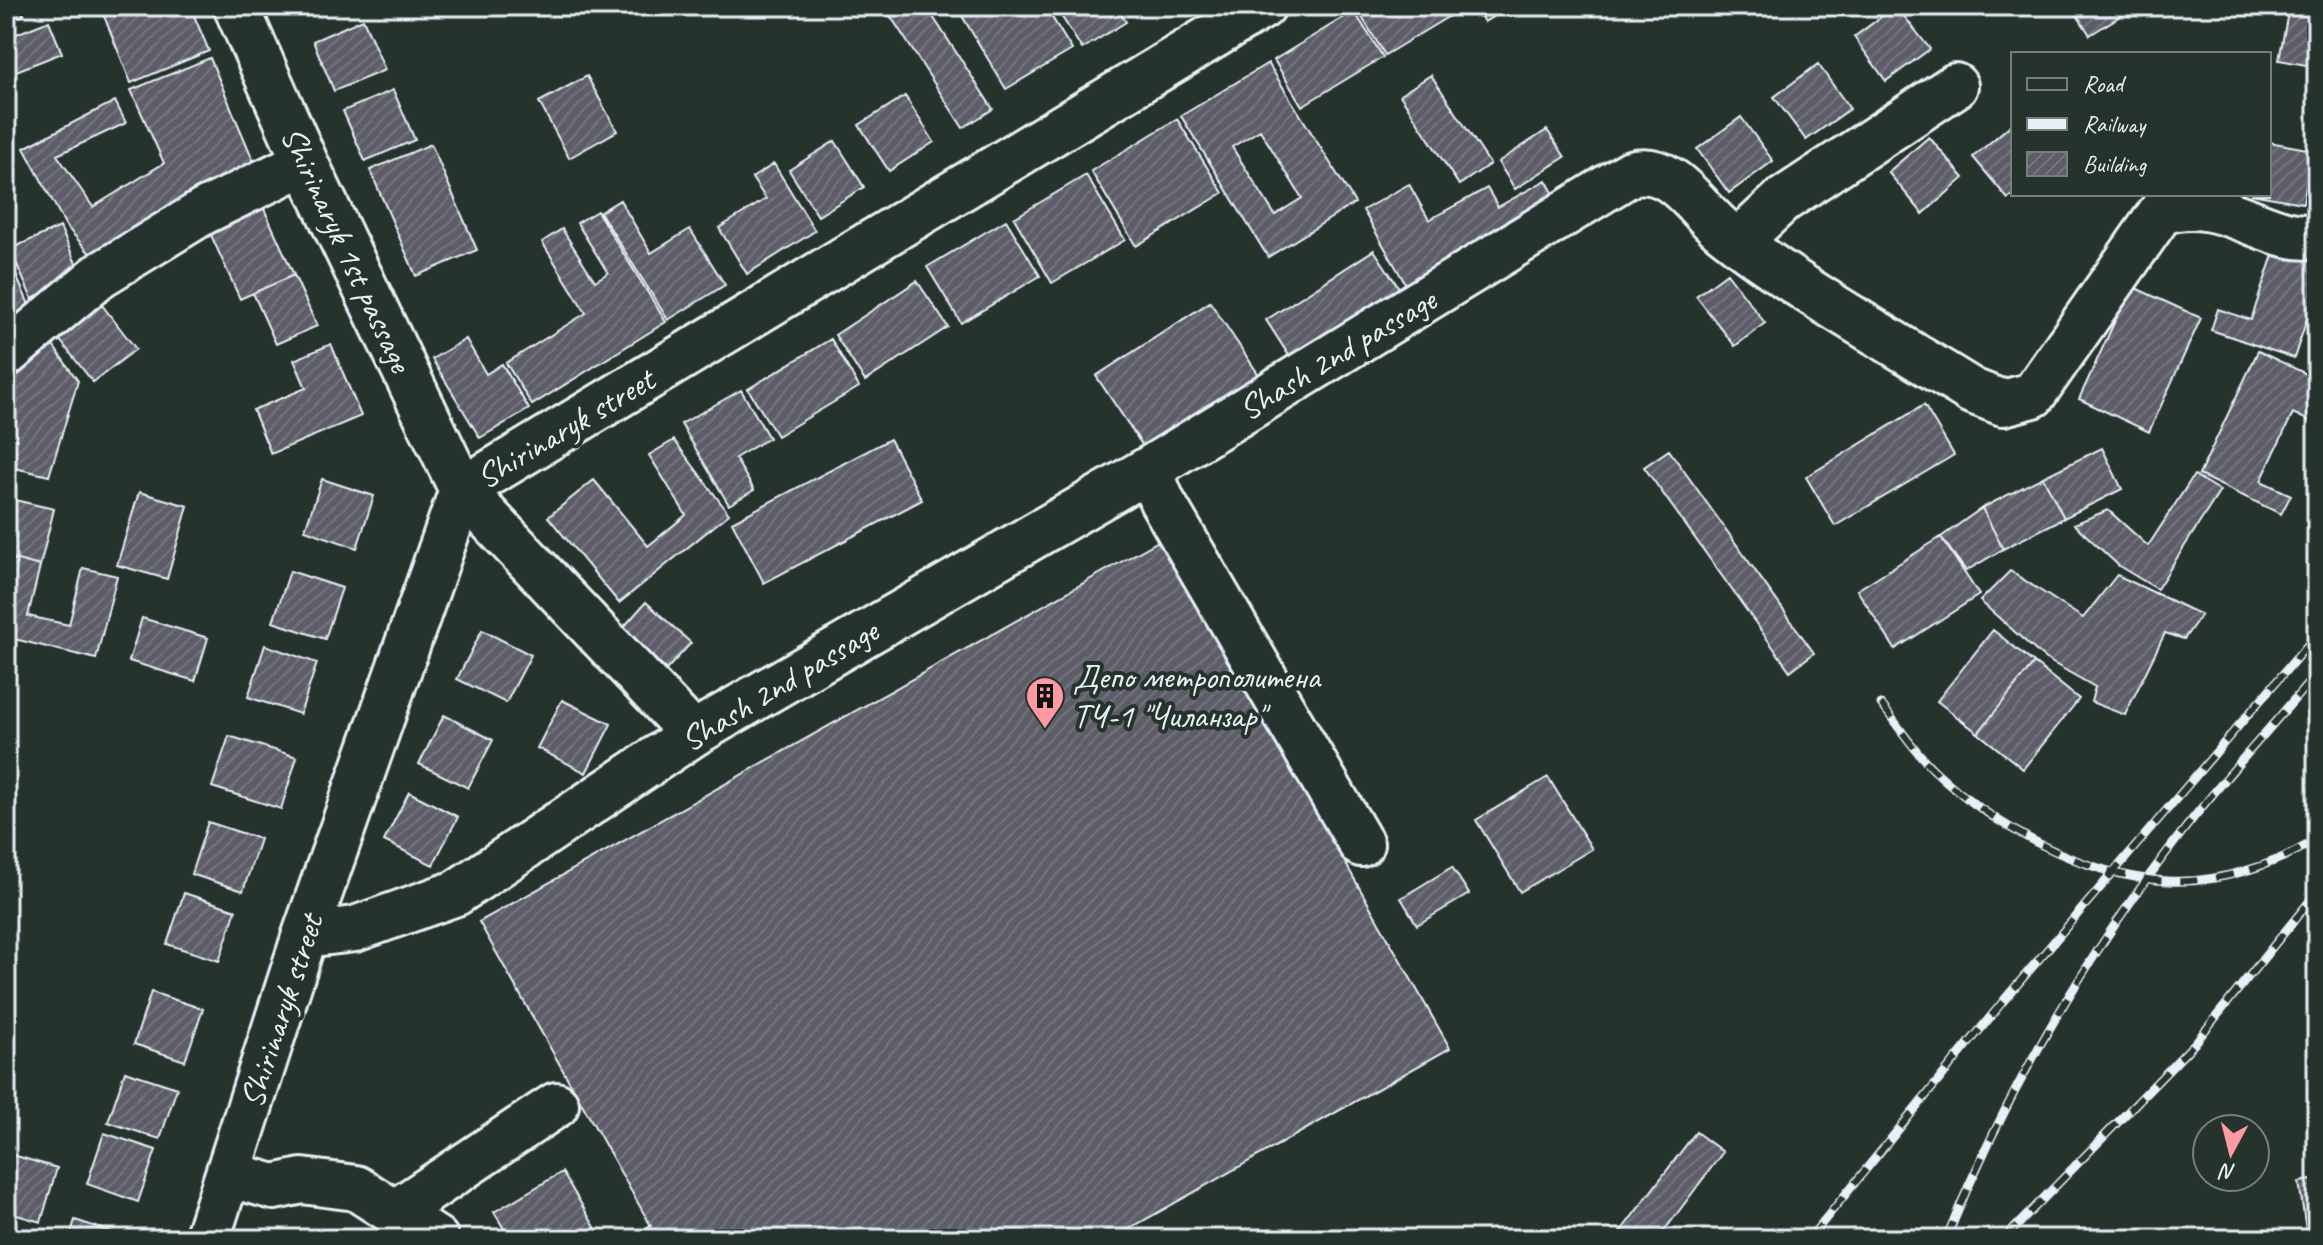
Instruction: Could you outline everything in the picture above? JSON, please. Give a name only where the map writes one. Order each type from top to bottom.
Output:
[{"type":"street","name":"Shirinaryk 1st passage","points":[[236,6],[305,162],[462,490],[693,734]]},
{"type":"street","name":"Shirinaryk street","points":[[207,1239],[305,935],[462,490],[1263,6]]},
{"type":"street","points":[[1738,242],[1783,200],[1955,86]]},
{"type":"street","points":[[6,354],[100,275],[203,212],[305,162]]},
{"type":"street","name":"Shash 2nd passage","points":[[305,935],[355,929],[456,893],[693,734],[1149,469],[1631,173],[1641,171],[1668,177],[1763,261],[1959,383],[1988,400],[2003,403],[2033,395],[2161,212],[2189,205],[2206,207],[2308,236]]},
{"type":"street","points":[[1149,469],[1162,501],[1361,844]]},
{"type":"street","points":[[394,1213],[556,1105]]},
{"type":"street","points":[[228,1174],[274,1187],[302,1181],[356,1188],[436,1239]]},
{"type":"building","points":[[6,6],[20,6],[24,15],[6,22]]},
{"type":"building","points":[[100,6],[190,6],[209,51],[131,83]]},
{"type":"building","points":[[884,6],[926,6],[993,109],[963,128]]},
{"type":"building","points":[[956,6],[1045,6],[1072,50],[1006,89]]},
{"type":"building","points":[[1055,6],[1116,6],[1126,22],[1082,49]]},
{"type":"building","points":[[1362,6],[1445,6],[1451,15],[1385,55],[1357,9]]},
{"type":"building","points":[[1475,6],[1511,6],[1484,22]]},
{"type":"building","points":[[1896,6],[1930,49],[1886,81],[1854,37]]},
{"type":"building","points":[[2071,6],[2136,6],[2090,35]]},
{"type":"building","points":[[2289,7],[2317,12],[2317,67],[2279,60]]},
{"type":"building","points":[[1354,11],[1383,57],[1302,106],[1274,60]]},
{"type":"building","points":[[363,19],[385,70],[334,91],[313,41]]},
{"type":"building","points":[[49,21],[62,53],[6,75],[6,38]]},
{"type":"building","points":[[210,58],[254,162],[194,190],[92,256],[66,226],[24,148],[115,101],[126,123],[57,155],[93,207],[164,163],[131,90]]},
{"type":"building","points":[[1268,63],[1355,203],[1268,257],[1181,116]],"holes":[[[1260,130],[1302,198],[1275,215],[1232,147]]]},
{"type":"building","points":[[1818,64],[1850,109],[1806,140],[1774,97]]},
{"type":"building","points":[[1431,75],[1490,164],[1459,185],[1400,95]]},
{"type":"building","points":[[587,76],[617,131],[569,158],[539,102]]},
{"type":"building","points":[[393,90],[415,140],[365,161],[343,111]]},
{"type":"building","points":[[905,96],[934,142],[889,171],[859,125]]},
{"type":"building","points":[[1741,117],[1773,161],[1729,193],[1697,149]]},
{"type":"building","points":[[1177,119],[1223,193],[1136,246],[1091,171]]},
{"type":"building","points":[[2011,125],[2012,196],[2008,199],[1973,157]]},
{"type":"building","points":[[1547,130],[1565,157],[1515,189],[1498,162]]},
{"type":"building","points":[[1929,137],[1964,178],[1923,214],[1888,172]]},
{"type":"building","points":[[835,141],[864,187],[818,216],[789,170]]},
{"type":"building","points":[[2271,142],[2313,150],[2303,203],[2263,196],[2271,196]]},
{"type":"building","points":[[431,144],[477,250],[416,276],[370,170]]},
{"type":"building","points":[[774,164],[815,231],[747,274],[719,228],[766,199],[752,178]]},
{"type":"building","points":[[1086,175],[1125,240],[1052,283],[1014,218]]},
{"type":"building","points":[[1546,180],[1560,205],[1409,290],[1363,210],[1409,184],[1429,220],[1487,188],[1498,207]]},
{"type":"building","points":[[260,200],[294,275],[240,299],[206,224]]},
{"type":"building","points":[[620,200],[651,253],[690,229],[725,285],[668,320],[600,212]]},
{"type":"building","points":[[597,211],[666,322],[532,405],[506,363],[586,313],[542,242],[562,229],[595,281],[608,273],[577,223]]},
{"type":"building","points":[[1006,220],[1040,276],[961,323],[927,267]]},
{"type":"building","points":[[60,227],[82,277],[32,299],[10,249]]},
{"type":"building","points":[[2275,249],[2317,263],[2317,289],[2294,358],[2211,330],[2218,309],[2251,320]]},
{"type":"building","points":[[1374,250],[1405,297],[1297,368],[1266,320]]},
{"type":"building","points":[[14,271],[35,318],[6,331],[6,274]]},
{"type":"building","points":[[1727,273],[1765,323],[1735,346],[1696,296]]},
{"type":"building","points":[[294,275],[317,326],[276,344],[253,293]]},
{"type":"building","points":[[917,281],[948,327],[865,381],[835,335]]},
{"type":"building","points":[[2131,286],[2201,318],[2149,432],[2079,399]]},
{"type":"building","points":[[1210,302],[1263,381],[1149,455],[1096,376]]},
{"type":"building","points":[[102,305],[136,349],[93,382],[59,339]]},
{"type":"building","points":[[466,339],[486,374],[502,364],[529,409],[480,438],[432,359]]},
{"type":"building","points":[[831,339],[859,387],[777,436],[748,389]]},
{"type":"building","points":[[49,340],[78,381],[49,476],[6,466],[6,417],[21,350]]},
{"type":"building","points":[[331,344],[361,416],[271,454],[253,410],[306,388],[294,360]]},
{"type":"building","points":[[2258,351],[2317,379],[2317,425],[2293,413],[2261,481],[2291,495],[2281,514],[2199,475]]},
{"type":"building","points":[[741,390],[769,438],[735,458],[754,490],[729,505],[681,424]]},
{"type":"building","points":[[1924,405],[1954,455],[1835,526],[1806,477]]},
{"type":"building","points":[[890,439],[922,500],[764,583],[732,522]]},
{"type":"building","points":[[674,440],[729,514],[619,603],[548,517],[594,480],[648,546],[686,515],[649,455]]},
{"type":"building","points":[[2102,448],[2122,489],[2064,518],[2043,477]]},
{"type":"building","points":[[1669,450],[1814,653],[1790,671],[1644,467]]},
{"type":"building","points":[[2194,475],[2220,491],[2157,589],[2119,566],[2074,524],[2108,510],[2148,546]]},
{"type":"building","points":[[2043,477],[2064,518],[2003,549],[1982,508]]},
{"type":"building","points":[[322,479],[374,496],[357,548],[305,530]]},
{"type":"building","points":[[139,492],[188,506],[167,579],[117,565]]},
{"type":"building","points":[[6,498],[54,509],[40,566],[6,557]]},
{"type":"building","points":[[1982,508],[2003,549],[1966,571],[1941,537]]},
{"type":"building","points":[[1941,537],[1979,595],[1895,649],[1857,590]]},
{"type":"building","name":"Депо метрополитена ТЧ-1 \"Чиланзар\"","points":[[1162,539],[1450,1048],[1111,1239],[628,1239],[651,1226],[479,922]]},
{"type":"building","points":[[6,557],[40,566],[28,616],[69,625],[83,568],[117,576],[96,659],[6,637]]},
{"type":"building","points":[[290,571],[342,588],[325,639],[273,622]]},
{"type":"building","points":[[2010,571],[2083,618],[2117,575],[2201,615],[2184,639],[2165,633],[2125,715],[2091,702],[2095,687],[2044,658],[1980,601]]},
{"type":"building","points":[[646,602],[691,643],[666,670],[622,629]]},
{"type":"building","points":[[142,618],[208,638],[195,681],[129,661]]},
{"type":"building","points":[[482,630],[531,655],[506,703],[457,679]]},
{"type":"building","points":[[1993,630],[2034,663],[1978,733],[1937,701]]},
{"type":"building","points":[[265,645],[317,663],[300,714],[248,697]]},
{"type":"building","points":[[2034,663],[2079,699],[2023,769],[1978,733]]},
{"type":"building","points":[[562,700],[611,724],[586,773],[537,748]]},
{"type":"building","points":[[444,715],[493,740],[468,788],[419,764]]},
{"type":"building","points":[[229,736],[297,757],[281,809],[212,787]]},
{"type":"building","points":[[1548,777],[1592,849],[1520,892],[1476,820]]},
{"type":"building","points":[[409,792],[458,817],[433,865],[384,841]]},
{"type":"building","points":[[208,822],[260,839],[243,891],[191,874]]},
{"type":"building","points":[[1452,867],[1469,894],[1417,925],[1401,898]]},
{"type":"building","points":[[184,893],[236,910],[219,961],[167,944]]},
{"type":"building","points":[[151,992],[203,1009],[185,1061],[134,1044]]},
{"type":"building","points":[[125,1071],[177,1088],[160,1139],[108,1122]]},
{"type":"building","points":[[1696,1132],[1723,1152],[1658,1239],[1615,1239]]},
{"type":"building","points":[[104,1133],[156,1150],[138,1202],[87,1184]]},
{"type":"building","points":[[6,1153],[57,1168],[41,1222],[6,1212]]},
{"type":"building","points":[[562,1172],[602,1239],[510,1239],[494,1212]]},
{"type":"building","points":[[2317,1179],[2317,1228],[2306,1230],[2299,1182]]},
{"type":"building","points":[[75,1220],[127,1237],[69,1239]]},
{"type":"railway","points":[[1809,1239],[2005,999],[2317,634]]},
{"type":"railway","points":[[1946,1239],[1994,1131],[2081,976],[2148,878],[2199,811],[2317,673]]},
{"type":"railway","points":[[1881,704],[1927,763],[1984,811],[2042,845],[2104,870],[2167,881],[2206,879],[2265,865],[2317,839]]},
{"type":"railway","points":[[2004,1239],[2195,1043],[2317,892]]},
{"type":"place","name":"Депо метрополитена ТЧ-1 \"Чиланзар\"","points":[[1045,730]]}]
